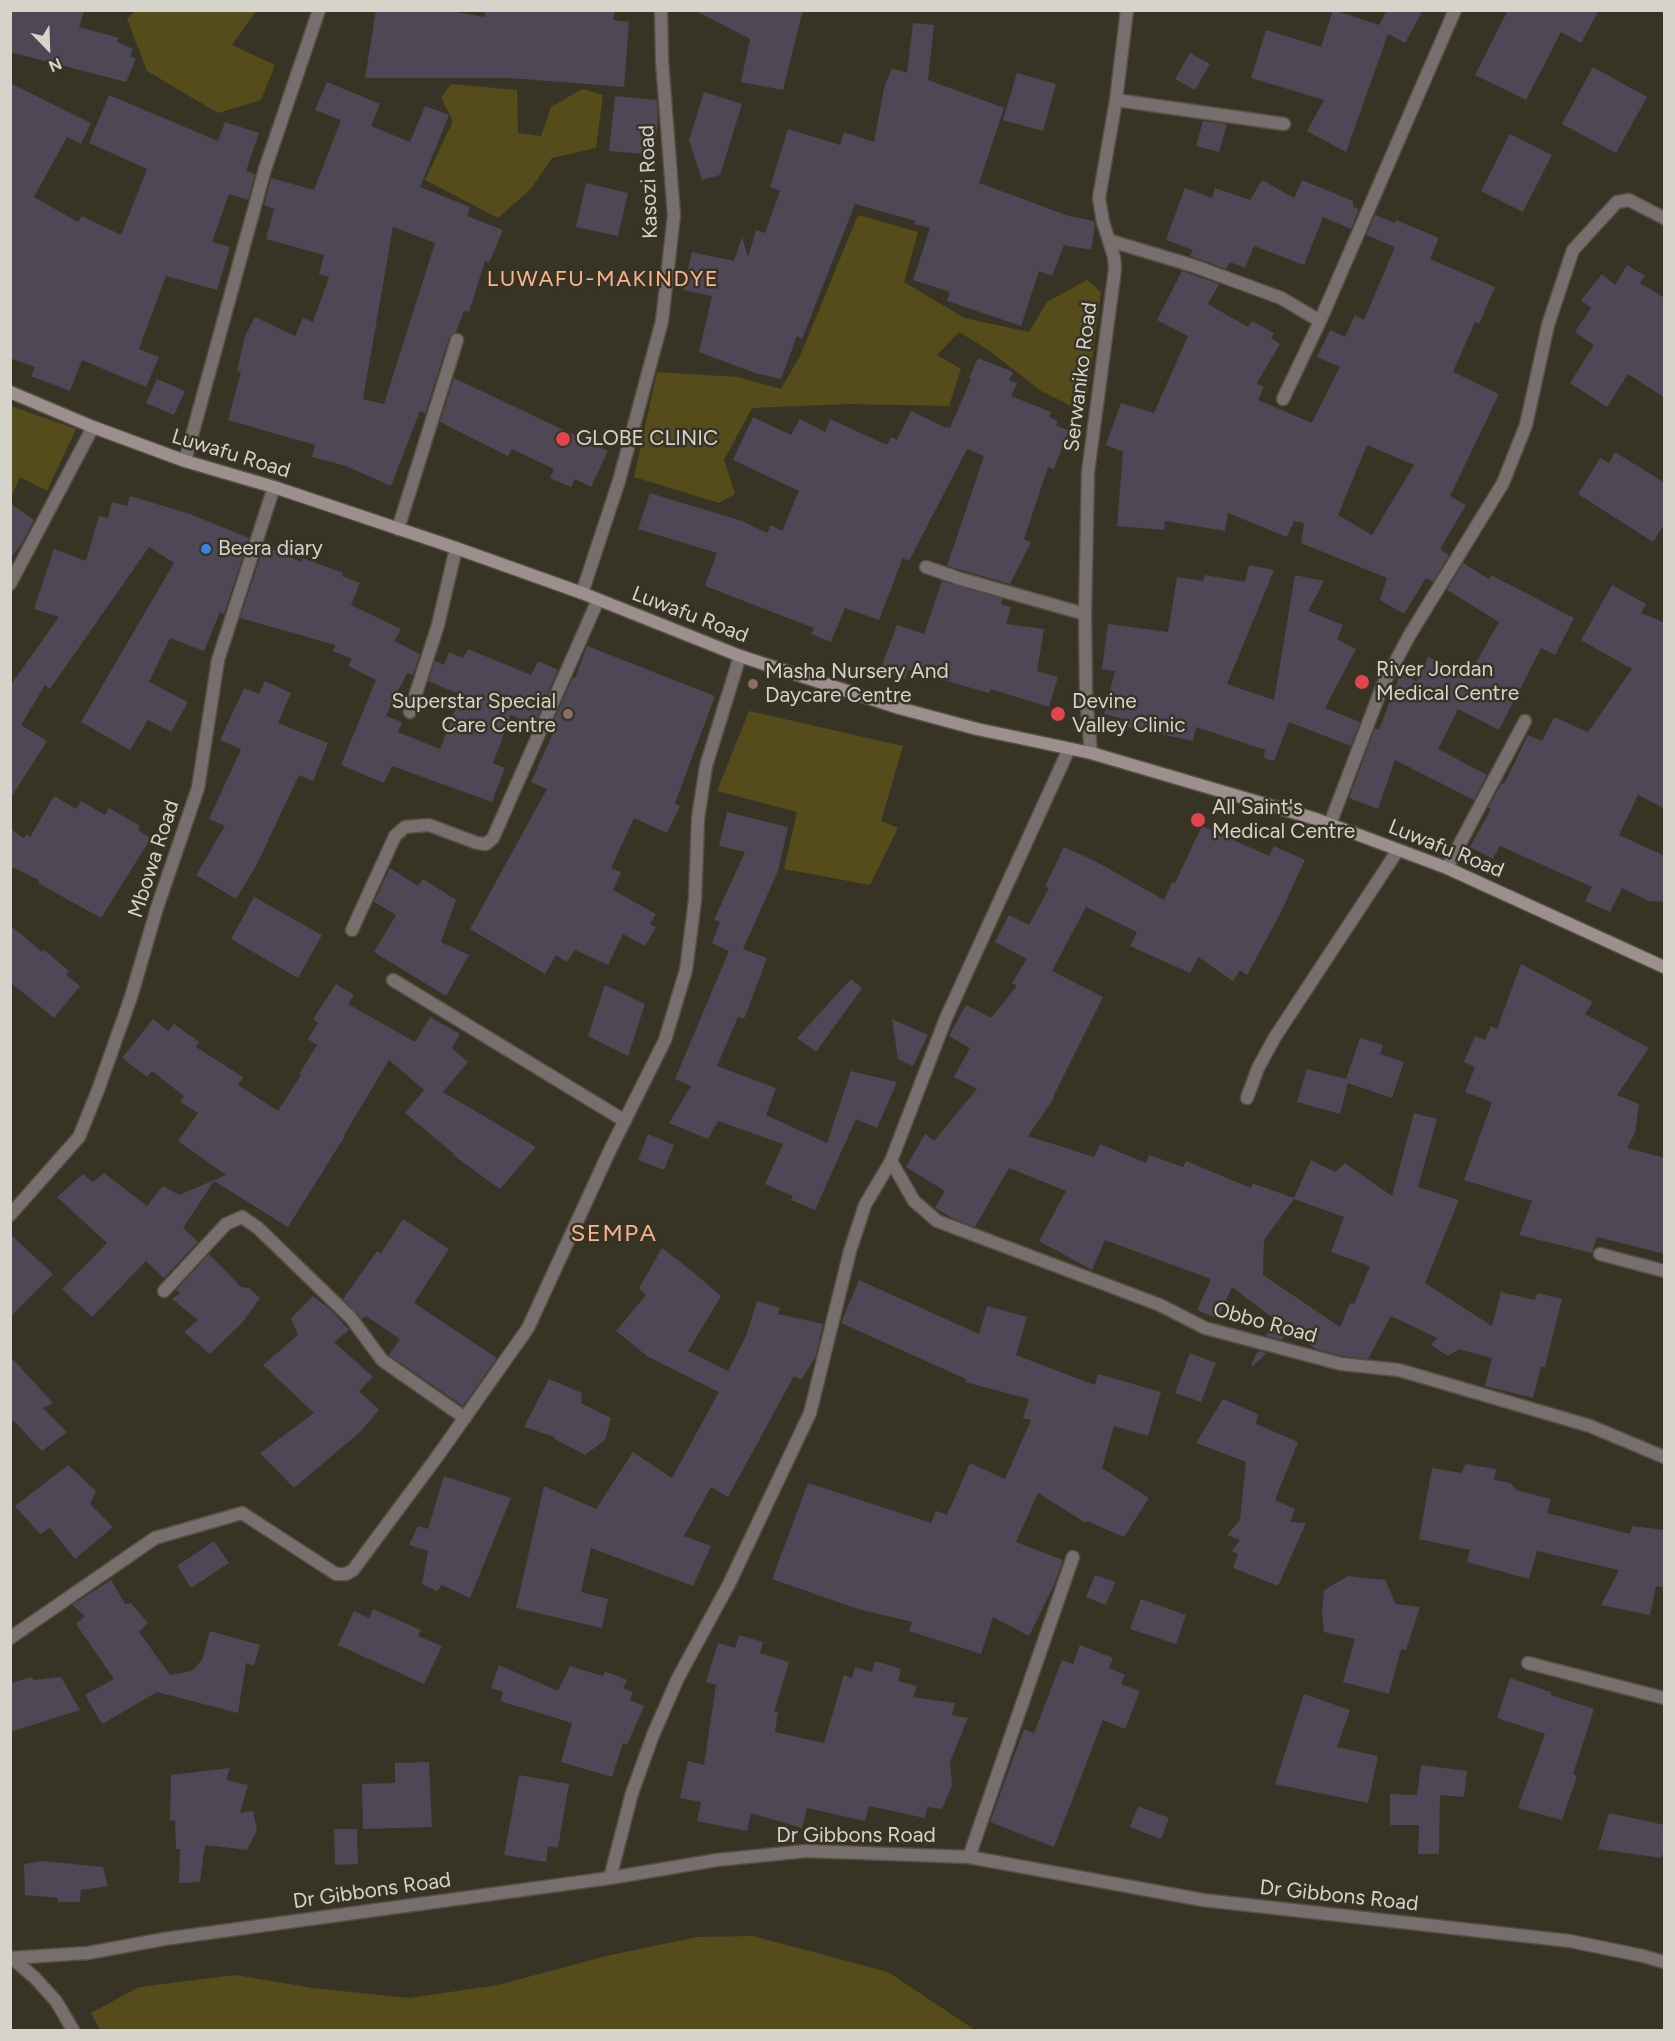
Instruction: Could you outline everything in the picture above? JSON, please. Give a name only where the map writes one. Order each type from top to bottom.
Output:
[{"type":"street","points":[[184,462],[265,170],[319,10]]},
{"type":"street","name":"Kasozi Road","points":[[582,593],[619,481],[662,321],[674,215],[662,61],[661,10]]},
{"type":"street","name":"Serwaniko Road","points":[[1090,753],[1086,695],[1085,614],[1088,472],[1115,269],[1111,241],[1103,222],[1100,198],[1127,10]]},
{"type":"street","points":[[1283,399],[1320,321],[1455,10]]},
{"type":"street","points":[[1116,99],[1284,124]]},
{"type":"street","points":[[1330,824],[1386,678],[1409,636],[1503,483],[1526,425],[1548,325],[1573,250],[1617,202],[1629,200],[1665,218]]},
{"type":"street","points":[[1111,241],[1194,266],[1281,298],[1320,321]]},
{"type":"street","points":[[398,529],[457,339]]},
{"type":"street","name":"Luwafu Road","points":[[10,392],[184,462],[274,487],[456,548],[582,593],[740,656],[899,708],[977,729],[1090,753],[1330,824],[1447,868],[1665,967]]},
{"type":"street","points":[[10,584],[93,427]]},
{"type":"street","name":"Mbowa Road","points":[[10,1215],[79,1137],[98,1090],[198,788],[218,660],[274,487]]},
{"type":"street","points":[[410,712],[438,625],[456,548]]},
{"type":"street","points":[[926,567],[1085,614]]},
{"type":"street","points":[[352,930],[395,836],[405,827],[429,825],[477,843],[486,844],[493,838],[597,600]]},
{"type":"street","points":[[10,1638],[155,1538],[242,1513],[336,1574],[346,1574],[353,1570],[528,1328],[665,1040],[686,970],[695,900],[698,818],[706,766],[740,656]]},
{"type":"street","points":[[1447,868],[1525,722]]},
{"type":"street","points":[[610,1878],[632,1792],[653,1735],[678,1678],[729,1584],[810,1413],[853,1242],[865,1205],[891,1161],[946,1018],[1070,749]]},
{"type":"street","points":[[1247,1098],[1258,1068],[1275,1037],[1398,850]]},
{"type":"street","points":[[393,980],[625,1121]]},
{"type":"street","name":"Obbo Road","points":[[891,1161],[914,1201],[937,1221],[1160,1305],[1204,1328],[1341,1364],[1399,1370],[1590,1426],[1665,1456]]},
{"type":"street","points":[[164,1291],[226,1224],[242,1216],[258,1228],[351,1318],[382,1360],[465,1418]]},
{"type":"street","points":[[1600,1254],[1665,1271]]},
{"type":"street","points":[[969,1857],[1072,1557]]},
{"type":"street","points":[[1528,1663],[1665,1698]]},
{"type":"street","name":"Dr Gibbons Road","points":[[11,1958],[88,1953],[175,1938],[610,1878],[717,1860],[807,1851],[969,1857],[1203,1900],[1570,1941],[1665,1962]]},
{"type":"street","points":[[11,1958],[35,1978],[56,2001],[73,2031]]},
{"type":"shaded area","points":[[135,11],[256,11],[232,45],[275,65],[261,100],[218,113],[147,71],[127,19]]},
{"type":"shaded area","points":[[451,84],[517,90],[518,133],[541,136],[551,107],[582,89],[603,95],[596,148],[552,158],[531,189],[498,218],[425,180],[453,121],[441,98]]},
{"type":"shaded area","points":[[858,215],[918,232],[904,282],[964,318],[1029,332],[1047,302],[1087,280],[1101,292],[1085,413],[1041,391],[990,351],[959,332],[937,355],[961,369],[949,406],[850,404],[752,408],[724,460],[735,494],[719,503],[634,477],[657,372],[737,377],[781,389],[800,356]]},
{"type":"shaded area","points":[[11,406],[76,429],[47,491],[20,477],[11,497]]},
{"type":"shaded area","points":[[749,711],[903,746],[881,821],[898,828],[870,885],[784,869],[797,812],[717,791]]},
{"type":"shaded area","points":[[753,1936],[888,1972],[975,2030],[100,2030],[91,2013],[139,1987],[235,1975],[313,1988],[409,1998],[498,1985],[606,1956],[697,1937]]},
{"type":"building","points":[[10,10],[85,10],[79,27],[119,38],[117,42],[133,49],[130,56],[136,59],[126,82],[10,52]]},
{"type":"building","points":[[376,10],[445,10],[484,17],[486,10],[615,10],[613,20],[629,22],[624,87],[510,78],[365,78]]},
{"type":"building","points":[[694,10],[803,10],[783,90],[741,82],[750,39]]},
{"type":"building","points":[[1333,10],[1379,25],[1387,10],[1423,10],[1405,43],[1388,34],[1346,152],[1307,131],[1324,100],[1251,78],[1266,30],[1321,47]]},
{"type":"building","points":[[1508,10],[1599,10],[1581,43],[1561,32],[1526,100],[1475,75]]},
{"type":"building","points":[[913,23],[934,25],[928,80],[1004,108],[979,183],[1069,216],[1094,221],[1091,250],[1064,245],[1052,276],[1039,271],[1021,326],[947,301],[950,292],[913,280],[930,228],[915,224],[916,221],[855,204],[802,339],[797,336],[781,379],[755,373],[699,352],[712,296],[683,290],[692,252],[734,261],[742,237],[748,257],[756,230],[765,233],[780,191],[770,187],[788,129],[840,145],[844,132],[874,142],[884,88],[892,68],[907,73]]},
{"type":"building","points":[[1190,53],[1210,64],[1195,90],[1175,79]]},
{"type":"building","points":[[1593,67],[1647,97],[1616,153],[1562,124]]},
{"type":"building","points":[[1017,73],[1056,84],[1043,131],[1003,120]]},
{"type":"building","points":[[327,82],[380,104],[371,126],[410,142],[425,106],[449,115],[420,187],[470,207],[467,216],[503,230],[489,263],[485,261],[469,312],[464,311],[456,332],[449,338],[425,414],[420,411],[391,486],[346,466],[312,457],[315,445],[228,420],[241,372],[237,371],[245,336],[255,317],[295,336],[303,318],[313,322],[329,277],[319,274],[324,255],[266,239],[274,209],[264,205],[271,178],[314,190],[341,120],[315,110]],"holes":[[[393,227],[435,243],[384,404],[363,399]]]},
{"type":"building","points":[[10,83],[91,123],[81,144],[67,137],[34,197],[78,222],[82,216],[121,235],[147,169],[89,143],[109,95],[218,141],[225,122],[259,133],[246,171],[255,174],[248,200],[229,194],[212,242],[230,247],[217,290],[166,276],[139,349],[159,357],[146,387],[82,360],[70,391],[31,376],[35,367],[10,358]]},
{"type":"building","points":[[704,92],[742,104],[720,175],[702,180],[689,140]]},
{"type":"building","points":[[615,96],[657,100],[658,118],[654,155],[609,151]]},
{"type":"building","points":[[1203,121],[1227,124],[1219,152],[1196,146]]},
{"type":"building","points":[[1510,134],[1552,155],[1523,212],[1481,191]]},
{"type":"building","points":[[1262,180],[1294,198],[1302,180],[1353,201],[1353,207],[1359,209],[1351,229],[1323,217],[1304,265],[1254,246],[1245,268],[1230,262],[1226,269],[1190,256],[1193,250],[1166,240],[1185,188],[1212,198],[1215,188],[1250,200]]},
{"type":"building","points":[[586,183],[628,193],[618,236],[576,227]]},
{"type":"building","points":[[1375,215],[1395,223],[1396,220],[1439,238],[1430,259],[1495,287],[1479,324],[1475,322],[1453,372],[1499,394],[1450,496],[1466,505],[1440,549],[1449,555],[1433,582],[1426,578],[1404,614],[1380,600],[1387,578],[1301,543],[1304,523],[1294,521],[1287,537],[1228,513],[1225,531],[1165,521],[1164,530],[1117,526],[1123,452],[1106,445],[1121,403],[1154,413],[1188,336],[1157,320],[1182,271],[1219,284],[1208,304],[1248,327],[1252,321],[1274,333],[1271,338],[1280,344],[1257,383],[1264,387],[1258,400],[1312,423],[1340,367],[1317,357],[1330,330],[1345,337],[1355,315],[1364,320],[1395,247],[1366,235]],"holes":[[[1367,445],[1414,465],[1372,535],[1338,515]]]},
{"type":"building","points":[[1627,265],[1645,276],[1640,283],[1665,298],[1665,398],[1628,374],[1607,407],[1570,383],[1594,345],[1575,332],[1591,308],[1581,300],[1602,274],[1615,285]]},
{"type":"building","points":[[978,358],[1013,372],[1009,380],[1017,383],[1011,396],[1051,412],[1049,417],[1058,421],[1056,426],[1069,430],[1054,469],[1048,467],[1024,539],[1031,542],[1010,584],[947,566],[984,456],[967,449],[909,561],[903,558],[879,620],[845,608],[831,642],[811,634],[814,628],[705,586],[717,553],[638,529],[650,493],[742,521],[767,533],[771,525],[782,531],[799,491],[733,460],[753,417],[791,435],[800,419],[825,432],[830,419],[887,445],[891,437],[897,440],[911,411],[950,428]]},
{"type":"building","points":[[454,378],[608,451],[591,487],[575,479],[571,487],[550,478],[554,469],[512,449],[508,456],[440,422]]},
{"type":"building","points":[[157,379],[185,391],[174,415],[146,403]]},
{"type":"building","points":[[1615,452],[1665,483],[1665,523],[1653,542],[1578,494],[1600,458],[1609,463]]},
{"type":"building","points":[[130,496],[190,514],[249,538],[224,614],[220,612],[204,651],[170,638],[149,682],[188,702],[171,732],[148,720],[130,750],[81,722],[174,563],[149,547],[50,689],[45,685],[21,725],[47,741],[10,799],[10,686],[59,617],[34,609],[54,549],[86,561],[99,516],[108,518],[112,502],[127,506]]},
{"type":"building","points":[[10,503],[34,520],[22,543],[10,559]]},
{"type":"building","points":[[264,546],[301,562],[303,558],[343,573],[342,576],[360,583],[351,605],[401,629],[394,641],[420,654],[413,675],[407,673],[386,716],[402,722],[398,732],[440,749],[461,695],[428,681],[435,661],[444,665],[449,652],[463,658],[468,649],[531,675],[538,661],[558,670],[534,725],[511,715],[493,763],[505,768],[492,802],[392,766],[384,783],[341,765],[376,680],[348,666],[352,659],[333,651],[335,645],[240,618]]},
{"type":"building","points":[[1463,563],[1489,579],[1491,575],[1574,618],[1555,655],[1541,648],[1499,730],[1458,709],[1438,749],[1487,775],[1474,800],[1395,760],[1378,809],[1349,798],[1375,728],[1379,730],[1400,674],[1417,681],[1428,657],[1470,673],[1499,622],[1447,590]]},
{"type":"building","points":[[1249,565],[1274,570],[1227,684],[1274,700],[1295,575],[1324,581],[1308,611],[1343,625],[1337,639],[1356,649],[1325,708],[1360,722],[1351,746],[1289,722],[1274,761],[1264,758],[1265,750],[1196,727],[1193,741],[1127,727],[1128,720],[1104,714],[1115,671],[1102,669],[1108,624],[1168,632],[1177,577],[1203,581],[1205,575],[1245,582]]},
{"type":"building","points":[[942,581],[1003,599],[1001,604],[1011,607],[1006,624],[1044,629],[1037,671],[1058,677],[1049,707],[991,689],[989,693],[908,670],[905,679],[880,670],[897,625],[924,634]]},
{"type":"building","points":[[1612,585],[1646,604],[1641,613],[1665,623],[1665,809],[1638,795],[1619,835],[1665,856],[1665,902],[1649,901],[1622,888],[1610,912],[1585,901],[1592,887],[1500,846],[1493,859],[1470,847],[1491,809],[1488,808],[1502,783],[1504,784],[1528,735],[1542,741],[1554,717],[1588,732],[1632,669],[1581,640]]},
{"type":"building","points":[[587,646],[715,696],[675,803],[680,806],[667,833],[634,818],[611,868],[621,872],[613,890],[656,914],[650,924],[656,927],[645,946],[623,934],[608,965],[575,950],[567,962],[556,955],[545,974],[470,929],[547,789],[531,782],[553,733],[549,731],[573,677],[575,678]]},
{"type":"building","points":[[265,681],[291,693],[278,723],[328,743],[313,781],[299,775],[257,864],[236,899],[196,875],[225,826],[209,819],[241,749],[220,740],[244,688],[259,694]]},
{"type":"building","points":[[54,796],[76,809],[81,801],[105,815],[109,808],[140,826],[138,830],[151,838],[101,918],[38,883],[39,880],[10,866],[10,829],[24,838],[27,834],[30,837]]},
{"type":"building","points":[[727,812],[788,827],[778,871],[743,949],[767,958],[744,1019],[738,1017],[717,1066],[776,1088],[766,1115],[827,1143],[851,1071],[897,1082],[877,1128],[856,1119],[815,1210],[791,1200],[793,1196],[765,1184],[783,1144],[718,1121],[708,1139],[669,1123],[691,1086],[675,1079],[729,951],[712,943],[720,922],[714,920],[745,852],[719,846]]},
{"type":"building","points":[[1202,826],[1269,856],[1274,846],[1305,860],[1280,914],[1247,975],[1240,970],[1233,981],[1198,957],[1190,973],[1130,946],[1137,932],[1086,907],[1052,971],[1103,997],[1054,1098],[1028,1136],[1094,1157],[1100,1144],[1146,1163],[1149,1155],[1183,1167],[1186,1161],[1251,1188],[1252,1183],[1294,1198],[1311,1160],[1335,1172],[1345,1163],[1392,1196],[1414,1113],[1437,1119],[1418,1187],[1459,1200],[1425,1283],[1492,1326],[1501,1292],[1535,1300],[1537,1293],[1562,1299],[1545,1367],[1541,1366],[1533,1398],[1485,1386],[1492,1358],[1459,1349],[1448,1356],[1431,1345],[1437,1338],[1391,1316],[1368,1359],[1342,1356],[1316,1349],[1290,1331],[1281,1340],[1266,1336],[1274,1319],[1232,1287],[1218,1319],[1197,1310],[1211,1279],[1105,1240],[1092,1270],[1039,1241],[1066,1191],[1009,1168],[975,1227],[935,1208],[945,1191],[906,1167],[925,1134],[934,1141],[977,1089],[954,1077],[970,1048],[949,1036],[966,1005],[991,1018],[1017,986],[1012,983],[1027,959],[995,942],[1009,915],[1029,925],[1049,888],[1045,886],[1064,847],[1095,861],[1164,900],[1172,882],[1175,883]],"holes":[[[1294,1199],[1344,1217],[1331,1252],[1370,1266],[1354,1304],[1350,1303],[1340,1327],[1263,1275],[1264,1240]]]},
{"type":"building","points":[[390,868],[418,886],[423,879],[456,900],[441,942],[469,955],[446,996],[374,952],[396,915],[374,902]]},
{"type":"building","points":[[254,897],[322,935],[298,978],[231,939]]},
{"type":"building","points":[[10,925],[69,971],[66,975],[80,986],[54,1018],[10,982]]},
{"type":"building","points":[[1521,964],[1593,1002],[1585,1014],[1649,1048],[1617,1095],[1639,1104],[1635,1133],[1627,1148],[1665,1158],[1665,1254],[1597,1237],[1592,1253],[1519,1235],[1532,1201],[1464,1180],[1492,1102],[1465,1092],[1475,1067],[1464,1062],[1475,1036],[1485,1040],[1491,1026],[1497,1029]]},
{"type":"building","points":[[851,979],[862,988],[816,1052],[797,1038]]},
{"type":"building","points":[[336,984],[354,995],[348,1004],[415,1042],[430,1017],[460,1034],[452,1048],[468,1062],[443,1092],[536,1147],[500,1189],[453,1155],[405,1113],[424,1090],[389,1060],[288,1227],[214,1181],[183,1228],[198,1242],[164,1278],[146,1261],[92,1317],[62,1289],[107,1243],[57,1197],[83,1174],[93,1182],[104,1173],[147,1206],[163,1186],[179,1195],[226,1175],[178,1141],[198,1113],[180,1102],[184,1096],[152,1071],[147,1077],[122,1058],[153,1019],[168,1031],[174,1024],[199,1042],[196,1047],[243,1077],[238,1085],[278,1111],[317,1045],[308,1039],[318,1023],[313,1019]]},
{"type":"building","points":[[605,985],[645,1004],[628,1056],[588,1036]]},
{"type":"building","points":[[892,1019],[928,1035],[913,1066],[898,1059]]},
{"type":"building","points":[[1360,1038],[1383,1045],[1380,1054],[1404,1062],[1392,1098],[1348,1083],[1340,1114],[1297,1102],[1307,1069],[1346,1079]]},
{"type":"building","points":[[648,1134],[674,1145],[664,1170],[638,1160]]},
{"type":"building","points":[[403,1219],[449,1249],[414,1303],[497,1358],[463,1406],[389,1355],[400,1339],[366,1316],[362,1319],[343,1299],[377,1251],[381,1253]]},
{"type":"building","points":[[10,1234],[53,1274],[10,1317]]},
{"type":"building","points":[[662,1248],[721,1296],[688,1351],[728,1371],[746,1336],[757,1301],[780,1308],[778,1314],[823,1324],[816,1356],[801,1380],[794,1376],[728,1497],[711,1487],[684,1536],[711,1546],[693,1586],[591,1548],[581,1592],[608,1599],[602,1628],[516,1608],[544,1486],[596,1509],[633,1452],[672,1478],[719,1392],[647,1356],[616,1331],[646,1295],[639,1288]]},
{"type":"building","points":[[209,1254],[241,1287],[249,1288],[260,1298],[242,1323],[210,1354],[184,1332],[198,1320],[172,1299],[180,1293],[176,1290]]},
{"type":"building","points":[[859,1280],[979,1334],[987,1306],[1027,1317],[1016,1355],[1095,1385],[1098,1374],[1161,1392],[1148,1436],[1114,1426],[1102,1468],[1149,1498],[1124,1537],[1087,1521],[1086,1523],[1038,1493],[1016,1542],[1063,1560],[1054,1585],[1029,1636],[993,1617],[981,1654],[909,1631],[912,1622],[858,1609],[772,1579],[808,1483],[931,1523],[936,1511],[947,1515],[970,1463],[1005,1479],[1031,1420],[1023,1418],[1029,1399],[965,1382],[966,1379],[841,1323]]},
{"type":"building","points":[[313,1296],[332,1311],[349,1330],[334,1342],[373,1377],[359,1391],[379,1410],[360,1432],[294,1488],[260,1453],[314,1413],[263,1365],[298,1335],[291,1318]]},
{"type":"building","points":[[1258,1351],[1267,1353],[1253,1366],[1251,1365]]},
{"type":"building","points":[[1190,1353],[1216,1363],[1201,1402],[1175,1393]]},
{"type":"building","points":[[10,1356],[53,1403],[43,1408],[67,1432],[42,1451],[10,1417]]},
{"type":"building","points":[[549,1379],[582,1393],[581,1403],[611,1418],[605,1440],[585,1455],[555,1437],[524,1427]]},
{"type":"building","points":[[1223,1399],[1258,1414],[1256,1424],[1298,1442],[1275,1500],[1295,1509],[1290,1522],[1306,1523],[1278,1586],[1233,1568],[1238,1554],[1232,1551],[1240,1540],[1227,1535],[1240,1520],[1246,1462],[1196,1443]]},
{"type":"building","points":[[1466,1464],[1496,1469],[1494,1480],[1511,1483],[1516,1490],[1551,1499],[1547,1513],[1630,1534],[1632,1526],[1665,1530],[1665,1588],[1656,1586],[1650,1615],[1601,1605],[1619,1570],[1537,1551],[1529,1579],[1467,1562],[1470,1550],[1419,1539],[1432,1468],[1461,1473]]},
{"type":"building","points":[[68,1465],[96,1491],[90,1504],[113,1527],[75,1559],[50,1528],[40,1534],[15,1506]]},
{"type":"building","points":[[444,1476],[511,1498],[470,1598],[442,1585],[437,1591],[422,1584],[428,1551],[409,1545],[418,1526],[428,1529]]},
{"type":"building","points":[[214,1541],[229,1563],[191,1588],[177,1566]]},
{"type":"building","points":[[1095,1575],[1115,1582],[1106,1605],[1086,1597]]},
{"type":"building","points":[[1348,1576],[1385,1580],[1396,1604],[1420,1607],[1406,1650],[1401,1649],[1389,1694],[1343,1682],[1355,1639],[1324,1632],[1322,1612],[1324,1590]]},
{"type":"building","points":[[111,1580],[125,1604],[131,1603],[148,1623],[139,1632],[170,1675],[192,1671],[202,1660],[210,1631],[260,1645],[254,1666],[246,1663],[238,1713],[157,1692],[102,1724],[85,1695],[114,1679],[76,1624],[85,1616],[72,1605]]},
{"type":"building","points":[[1141,1599],[1186,1615],[1176,1644],[1130,1629]]},
{"type":"building","points":[[373,1609],[421,1630],[418,1636],[442,1646],[424,1684],[338,1645],[354,1611],[369,1618]]},
{"type":"building","points":[[739,1635],[763,1642],[760,1653],[789,1662],[774,1712],[778,1712],[775,1732],[824,1743],[844,1675],[852,1678],[855,1667],[872,1672],[875,1661],[901,1669],[898,1681],[917,1686],[913,1697],[955,1703],[952,1715],[968,1718],[950,1762],[952,1785],[942,1809],[927,1807],[925,1818],[869,1806],[865,1821],[807,1808],[802,1828],[751,1813],[747,1831],[697,1821],[701,1802],[680,1798],[688,1761],[704,1765],[716,1685],[706,1682],[718,1643],[735,1648]]},
{"type":"building","points":[[1080,1645],[1113,1658],[1109,1668],[1125,1675],[1121,1684],[1140,1691],[1125,1729],[1103,1720],[1054,1847],[990,1822],[1024,1729],[1034,1733],[1062,1660],[1073,1664]]},
{"type":"building","points":[[499,1665],[558,1691],[570,1666],[603,1676],[605,1671],[627,1680],[623,1688],[633,1692],[630,1700],[644,1706],[627,1745],[623,1743],[612,1777],[561,1762],[572,1723],[500,1701],[503,1692],[491,1688]]},
{"type":"building","points":[[30,1677],[35,1680],[61,1677],[80,1710],[10,1732],[10,1684]]},
{"type":"building","points":[[1510,1678],[1594,1709],[1573,1774],[1577,1776],[1562,1820],[1518,1808],[1545,1734],[1497,1718]]},
{"type":"building","points":[[1304,1694],[1350,1710],[1337,1747],[1378,1756],[1368,1803],[1275,1784]]},
{"type":"building","points":[[429,1762],[432,1827],[363,1829],[362,1784],[395,1783],[395,1763]]},
{"type":"building","points":[[1421,1765],[1467,1771],[1464,1797],[1440,1795],[1439,1854],[1418,1854],[1419,1825],[1390,1825],[1390,1794],[1417,1795]]},
{"type":"building","points":[[230,1768],[226,1780],[248,1785],[240,1813],[253,1811],[257,1830],[247,1850],[205,1845],[200,1882],[179,1883],[180,1849],[176,1849],[175,1820],[170,1821],[171,1775]]},
{"type":"building","points":[[519,1775],[569,1784],[558,1848],[548,1846],[546,1862],[504,1855]]},
{"type":"building","points":[[1138,1806],[1169,1818],[1161,1839],[1130,1827]]},
{"type":"building","points":[[1609,1813],[1665,1825],[1665,1848],[1661,1858],[1598,1849]]},
{"type":"building","points":[[334,1829],[357,1829],[358,1864],[335,1865]]},
{"type":"building","points":[[44,1861],[103,1867],[108,1886],[81,1890],[80,1902],[58,1902],[58,1898],[25,1895],[24,1864]]},
{"type":"place","name":"GLOBE CLINIC","points":[[563,439]]},
{"type":"place","name":"Beera diary","points":[[206,549]]},
{"type":"place","name":"River Jordan Medical Centre","points":[[1362,682]]},
{"type":"place","name":"Masha Nursery And Daycare Centre","points":[[753,684]]},
{"type":"place","name":"Superstar Special Care Centre","points":[[568,714]]},
{"type":"place","name":"Devine Valley Clinic","points":[[1058,714]]},
{"type":"place","name":"All Saint's Medical Centre","points":[[1198,820]]},
{"type":"district","name":"LUWAFU-MAKINDYE","points":[[603,280]]},
{"type":"district","name":"SEMPA","points":[[614,1234]]}]
